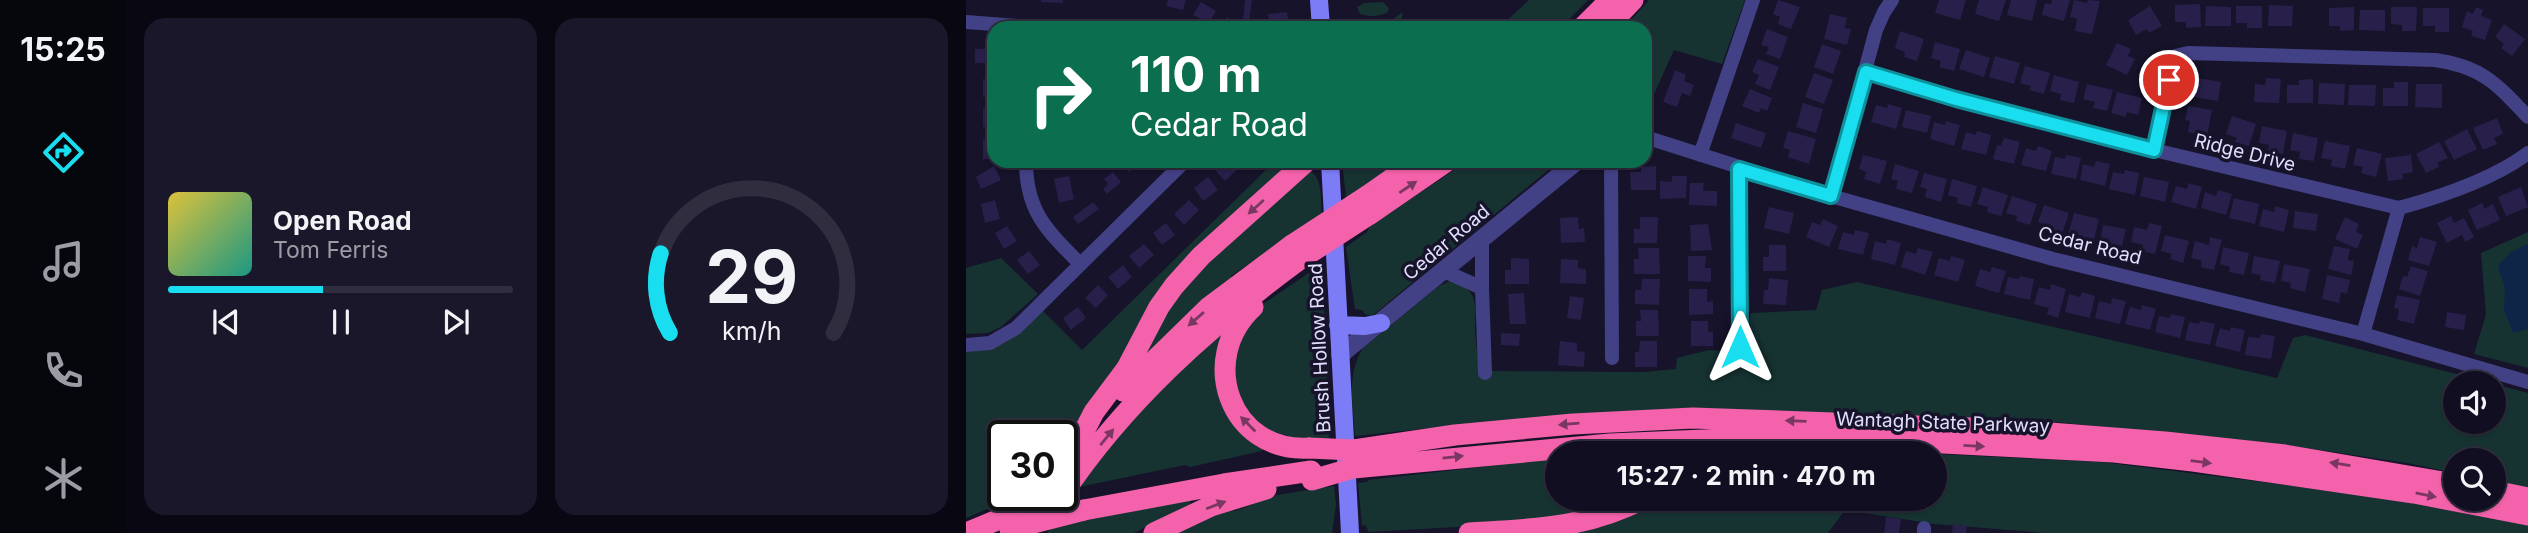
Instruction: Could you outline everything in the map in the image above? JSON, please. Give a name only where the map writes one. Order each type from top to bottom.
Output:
[{"type":"highway","points":[[1594,20],[1634,0]]},
{"type":"highway","points":[[1621,21],[1634,0]]},
{"type":"highway","points":[[1078,443],[1094,412],[1127,368],[1159,307],[1174,286],[1201,256],[1299,168]]},
{"type":"highway","points":[[1368,205],[1409,168]]},
{"type":"highway","points":[[1078,445],[1121,393],[1180,333],[1228,292],[1294,254],[1368,205],[1434,168]]},
{"type":"highway","points":[[1294,254],[1236,327],[1226,349],[1224,376],[1227,393],[1234,408],[1250,428],[1276,443],[1292,447],[1310,464]]},
{"type":"highway","points":[[1078,474],[1118,423],[1166,370],[1294,254]]},
{"type":"highway","name":"Wantagh State Parkway","points":[[1384,456],[1455,435],[1573,424],[1693,418],[1999,429],[2165,442],[2285,455],[2443,482]]},
{"type":"highway","name":"Wantagh State Parkway","points":[[1692,441],[1874,441]]},
{"type":"highway","name":"Wantagh State Parkway","points":[[1947,443],[2114,452],[2254,469],[2414,493],[2528,515]]},
{"type":"highway","name":"Wantagh State Parkway","points":[[1310,464],[1384,456],[1545,449]]},
{"type":"highway","points":[[966,533],[1012,526],[1084,503],[1194,475],[1310,464]]},
{"type":"highway","points":[[1154,533],[1230,499],[1268,488],[1310,464]]},
{"type":"highway","points":[[2506,493],[2528,498]]},
{"type":"highway","points":[[1012,526],[1027,511]]},
{"type":"highway","points":[[1038,533],[1052,511]]},
{"type":"highway","points":[[1469,533],[1562,527],[1595,520],[1616,511]]},
{"type":"main road","points":[[1319,0],[1320,21]]},
{"type":"main road","name":"Brush Hollow Road","points":[[1330,168],[1350,533]]},
{"type":"main road","points":[[1338,325],[1365,326],[1381,323]]},
{"type":"street","points":[[1700,155],[1753,0]]},
{"type":"street","points":[[1831,196],[1877,30],[1892,0]]},
{"type":"street","points":[[966,22],[987,24]]},
{"type":"street","points":[[2154,150],[2175,56],[2188,53],[2435,60],[2459,63],[2481,72],[2498,85],[2528,117]]},
{"type":"street","name":"Ridge Drive","points":[[1866,72],[1956,99],[2154,150],[2399,208],[2433,199],[2508,166],[2528,153]]},
{"type":"street","name":"Cedar Road","points":[[1652,139],[1739,169],[2053,258],[2362,334],[2528,382]]},
{"type":"street","points":[[1026,168],[1028,194],[1034,211],[1045,229],[1080,264]]},
{"type":"street","points":[[966,345],[989,343],[1016,328],[1178,168]]},
{"type":"street","name":"Cedar Road","points":[[1340,355],[1568,168]]},
{"type":"street","points":[[1611,168],[1612,358]]},
{"type":"street","points":[[1739,169],[1740,347]]},
{"type":"street","points":[[2362,334],[2399,208]]},
{"type":"street","points":[[1482,239],[1485,373]]},
{"type":"street","points":[[1444,271],[1482,288]]},
{"type":"green space","points":[[1529,0],[1588,0],[1568,21],[1506,21]]},
{"type":"green space","points":[[1649,0],[1745,0],[1722,64],[1674,50],[1652,99],[1652,21],[1630,21]]},
{"type":"green space","points":[[1383,2],[1389,8],[1388,12],[1378,16],[1360,14],[1357,7],[1364,3]]},
{"type":"green space","points":[[1401,13],[1403,15],[1400,21],[1388,21]]},
{"type":"green space","points":[[1268,168],[1291,168],[1130,350],[1078,424],[1078,420],[987,420],[987,509],[966,518],[966,352],[1000,345],[1024,328],[1042,310],[1082,350]]},
{"type":"green space","points":[[1343,168],[1389,168],[1346,198]]},
{"type":"green space","points":[[1457,168],[1551,168],[1372,316],[1355,309],[1346,247],[1367,232],[1370,226]]},
{"type":"green space","points":[[1308,170],[1319,183],[1322,214],[1231,276],[1233,278],[1133,368],[1180,286]]},
{"type":"green space","points":[[2528,232],[2528,368],[2474,354],[2486,314],[2481,253]]},
{"type":"green space","points":[[1001,258],[1038,294],[1001,327],[988,333],[966,334],[966,268]]},
{"type":"green space","points":[[1322,264],[1329,439],[1307,442],[1258,427],[1239,408],[1231,349],[1263,304]]},
{"type":"green space","points":[[1450,281],[1460,284],[1474,299],[1480,371],[1643,372],[1676,369],[1677,358],[1709,350],[1730,351],[1744,347],[1751,313],[1816,310],[1822,290],[1857,282],[2277,378],[2293,338],[2305,335],[2444,371],[2443,434],[2506,434],[2506,387],[2528,393],[2528,489],[2506,484],[2506,448],[2443,448],[2443,470],[2272,443],[2045,421],[1805,414],[1458,425],[1355,436],[1352,379],[1363,348],[1439,286]]},
{"type":"green space","points":[[1231,319],[1221,344],[1216,371],[1219,397],[1233,421],[1262,451],[1078,489],[1083,477],[1136,410]]},
{"type":"green space","points":[[1947,455],[2101,462],[2391,498],[2443,507],[2443,511],[2462,511],[2528,523],[2528,533],[2045,533],[1934,524],[1851,511],[1947,511]]},
{"type":"green space","points":[[1545,457],[1545,511],[1585,511],[1545,522],[1369,532],[1365,525],[1362,526],[1358,483],[1515,463]]},
{"type":"green space","points":[[1334,486],[1336,504],[1332,533],[1174,533],[1224,510],[1235,511],[1277,495]]},
{"type":"green space","points":[[1189,498],[1191,504],[1134,533],[1047,533],[1061,511],[1065,511],[1055,527]]},
{"type":"green space","points":[[1630,511],[1844,511],[1828,533],[1541,533],[1618,517]]},
{"type":"water","points":[[2528,244],[2528,329],[2513,333],[2504,310],[2505,289],[2498,266],[2511,252]]},
{"type":"building","points":[[1063,0],[1063,3],[1041,2]]},
{"type":"building","points":[[1168,0],[1186,0],[1183,10],[1166,6]]},
{"type":"building","points":[[1245,0],[1252,0],[1249,21],[1243,21]]},
{"type":"building","points":[[1778,0],[1800,7],[1791,29],[1778,24],[1780,17],[1773,14]]},
{"type":"building","points":[[1939,0],[1966,0],[1960,20],[1935,13]]},
{"type":"building","points":[[1979,0],[2006,0],[1999,21],[1975,14]]},
{"type":"building","points":[[2011,0],[2037,0],[2032,21],[2007,15]]},
{"type":"building","points":[[2052,0],[2070,0],[2064,21],[2042,15],[2045,3],[2051,4]]},
{"type":"building","points":[[2074,0],[2087,3],[2088,0],[2100,1],[2092,34],[2075,31],[2077,19],[2070,17]]},
{"type":"building","points":[[1201,2],[1216,11],[1210,21],[1193,15]]},
{"type":"building","points":[[2200,4],[2201,27],[2186,28],[2186,22],[2175,22],[2175,5]]},
{"type":"building","points":[[2269,5],[2293,6],[2292,26],[2268,26]]},
{"type":"building","points":[[2150,6],[2162,26],[2149,33],[2147,29],[2136,35],[2128,20]]},
{"type":"building","points":[[2206,6],[2231,7],[2231,26],[2205,26]]},
{"type":"building","points":[[2236,6],[2262,6],[2262,28],[2247,28],[2247,23],[2236,23]]},
{"type":"building","points":[[2354,7],[2354,30],[2340,31],[2340,26],[2329,26],[2329,8]]},
{"type":"building","points":[[2391,7],[2417,7],[2416,31],[2402,31],[2402,25],[2391,24]]},
{"type":"building","points":[[2476,7],[2483,10],[2481,16],[2492,20],[2485,40],[2471,36],[2473,31],[2462,27],[2467,11],[2473,14]]},
{"type":"building","points":[[2423,8],[2449,8],[2449,32],[2435,32],[2435,26],[2423,26]]},
{"type":"building","points":[[2360,10],[2385,10],[2385,31],[2359,30]]},
{"type":"building","points":[[1287,12],[1288,21],[1269,21],[1268,14]]},
{"type":"building","points":[[1830,14],[1847,18],[1845,28],[1851,29],[1847,45],[1824,39]]},
{"type":"building","points":[[2504,24],[2525,39],[2512,56],[2501,48],[2504,44],[2495,37]]},
{"type":"building","points":[[1767,29],[1788,37],[1780,59],[1766,54],[1769,47],[1761,45]]},
{"type":"building","points":[[1900,31],[1924,39],[1917,61],[1904,57],[1905,52],[1895,48]]},
{"type":"building","points":[[1935,42],[1960,49],[1954,71],[1939,67],[1941,61],[1931,58]]},
{"type":"building","points":[[2117,43],[2131,49],[2128,56],[2135,59],[2127,75],[2106,65]]},
{"type":"building","points":[[1822,44],[1841,51],[1833,74],[1814,67]]},
{"type":"building","points":[[987,48],[987,63],[975,63],[975,49]]},
{"type":"building","points":[[1966,50],[1990,58],[1984,77],[1959,69]]},
{"type":"building","points":[[1995,56],[2020,63],[2014,84],[1989,77]]},
{"type":"building","points":[[1758,59],[1779,67],[1770,90],[1755,84],[1759,75],[1752,72]]},
{"type":"building","points":[[2025,66],[2050,73],[2044,94],[2029,90],[2031,86],[2020,83]]},
{"type":"building","points":[[1675,70],[1686,75],[1684,81],[1694,85],[1690,96],[1682,93],[1677,107],[1663,102]]},
{"type":"building","points":[[1814,73],[1833,80],[1824,104],[1805,97]]},
{"type":"building","points":[[2054,75],[2079,82],[2074,103],[2060,100],[2061,94],[2050,91]]},
{"type":"building","points":[[2197,78],[2221,82],[2218,101],[2194,97]]},
{"type":"building","points":[[2266,78],[2281,79],[2279,103],[2254,102],[2255,84],[2265,85]]},
{"type":"building","points":[[983,79],[987,79],[987,97],[983,97]]},
{"type":"building","points":[[2313,79],[2313,103],[2287,103],[2287,85],[2299,85],[2299,80]]},
{"type":"building","points":[[2394,82],[2408,82],[2408,106],[2383,106],[2383,88],[2394,88]]},
{"type":"building","points":[[2319,83],[2345,84],[2344,105],[2318,104]]},
{"type":"building","points":[[2087,84],[2113,90],[2107,111],[2093,108],[2095,102],[2083,99]]},
{"type":"building","points":[[2416,84],[2442,84],[2442,108],[2415,107]]},
{"type":"building","points":[[2349,85],[2376,85],[2375,106],[2348,105]]},
{"type":"building","points":[[1750,89],[1772,98],[1767,111],[1761,108],[1759,113],[1742,106]]},
{"type":"building","points":[[2117,92],[2142,98],[2138,115],[2127,112],[2126,117],[2111,113]]},
{"type":"building","points":[[1803,103],[1823,109],[1816,133],[1796,127]]},
{"type":"building","points":[[1888,104],[1902,108],[1896,129],[1871,122],[1876,105],[1887,108]]},
{"type":"building","points":[[2188,106],[2212,110],[2207,136],[2188,132],[2190,121],[2185,120]]},
{"type":"building","points":[[983,108],[987,108],[987,127],[983,127]]},
{"type":"building","points":[[1906,110],[1931,116],[1927,133],[1902,127]]},
{"type":"building","points":[[2232,116],[2256,124],[2249,146],[2235,142],[2237,138],[2226,134]]},
{"type":"building","points":[[2497,118],[2503,134],[2494,138],[2497,144],[2483,150],[2473,128]]},
{"type":"building","points":[[1946,121],[1960,125],[1954,146],[1930,139],[1934,122],[1945,125]]},
{"type":"building","points":[[1736,123],[1766,133],[1761,148],[1731,138]]},
{"type":"building","points":[[2262,126],[2287,131],[2283,154],[2268,151],[2269,145],[2259,143]]},
{"type":"building","points":[[2467,129],[2477,149],[2454,160],[2444,141]]},
{"type":"building","points":[[1788,131],[1816,139],[1809,164],[1788,157],[1790,150],[1783,148]]},
{"type":"building","points":[[1977,131],[1991,135],[1986,155],[1961,149],[1966,132],[1976,135]]},
{"type":"building","points":[[2293,133],[2318,138],[2314,161],[2299,159],[2300,152],[2290,150]]},
{"type":"building","points":[[2004,138],[2020,142],[2014,164],[1993,159],[1997,145],[2001,146]]},
{"type":"building","points":[[983,139],[987,139],[987,159],[983,159]]},
{"type":"building","points":[[2325,141],[2350,146],[2345,169],[2331,166],[2332,160],[2321,158]]},
{"type":"building","points":[[2439,142],[2448,158],[2437,163],[2439,167],[2426,173],[2416,154]]},
{"type":"building","points":[[2038,146],[2052,151],[2046,171],[2021,165],[2026,148],[2036,151]]},
{"type":"building","points":[[2357,148],[2382,154],[2376,177],[2361,173],[2363,167],[2353,165]]},
{"type":"building","points":[[1863,155],[1887,161],[1880,184],[1864,179],[1866,172],[1859,169]]},
{"type":"building","points":[[2066,155],[2081,158],[2076,179],[2051,174],[2055,157],[2065,159]]},
{"type":"building","points":[[2411,155],[2413,172],[2402,174],[2403,179],[2388,181],[2385,158]]},
{"type":"building","points":[[2096,161],[2110,164],[2105,186],[2080,180],[2083,164],[2094,167]]},
{"type":"building","points":[[1895,164],[1919,171],[1912,193],[1896,189],[1898,181],[1891,179]]},
{"type":"building","points":[[1656,166],[1656,190],[1631,190],[1630,172],[1641,172],[1641,168]]},
{"type":"building","points":[[995,168],[1001,180],[981,189],[976,177]]},
{"type":"building","points":[[1217,168],[1239,168],[1225,181],[1215,170]]},
{"type":"building","points":[[2125,170],[2139,173],[2135,195],[2109,189],[2113,172],[2124,174]]},
{"type":"building","points":[[1113,172],[1121,182],[1107,194],[1103,189],[1108,184],[1104,179]]},
{"type":"building","points":[[1924,173],[1947,179],[1941,202],[1925,197],[1927,189],[1920,187]]},
{"type":"building","points":[[1069,176],[1074,199],[1059,203],[1054,179]]},
{"type":"building","points":[[1672,176],[1687,176],[1686,198],[1660,199],[1660,181],[1672,182]]},
{"type":"building","points":[[1208,177],[1218,190],[1203,201],[1194,188]]},
{"type":"building","points":[[2144,177],[2169,182],[2165,202],[2140,196]]},
{"type":"building","points":[[1952,179],[1977,186],[1971,207],[1957,203],[1958,198],[1948,195]]},
{"type":"building","points":[[1690,183],[1704,183],[1703,191],[1717,191],[1717,206],[1689,205]]},
{"type":"building","points":[[2188,183],[2202,187],[2196,209],[2171,202],[2176,186],[2187,189]]},
{"type":"building","points":[[1983,187],[2008,195],[2001,216],[1987,212],[1988,207],[1977,204]]},
{"type":"building","points":[[2521,187],[2528,207],[2506,216],[2498,197]]},
{"type":"building","points":[[2218,190],[2232,194],[2226,215],[2201,208],[2205,192],[2216,196]]},
{"type":"building","points":[[2012,196],[2037,204],[2030,225],[2016,221],[2017,216],[2006,213]]},
{"type":"building","points":[[2234,198],[2259,204],[2255,224],[2229,218]]},
{"type":"building","points":[[995,200],[1000,219],[985,223],[981,204]]},
{"type":"building","points":[[1189,200],[1199,210],[1184,225],[1174,214]]},
{"type":"building","points":[[1093,202],[1099,209],[1078,224],[1073,217]]},
{"type":"building","points":[[2482,203],[2484,209],[2493,204],[2500,220],[2477,230],[2468,210]]},
{"type":"building","points":[[2044,205],[2069,213],[2062,234],[2049,230],[2050,226],[2038,222]]},
{"type":"building","points":[[2275,206],[2289,210],[2284,232],[2259,226],[2263,209],[2274,212]]},
{"type":"building","points":[[1769,207],[1794,213],[1789,234],[1764,228]]},
{"type":"building","points":[[2295,211],[2318,214],[2316,231],[2293,228]]},
{"type":"building","points":[[2074,213],[2099,219],[2094,240],[2068,234]]},
{"type":"building","points":[[2451,216],[2454,223],[2464,218],[2474,237],[2465,242],[2462,235],[2447,243],[2437,223]]},
{"type":"building","points":[[1578,217],[1579,229],[1584,228],[1585,242],[1561,243],[1560,218]]},
{"type":"building","points":[[1640,217],[1658,217],[1657,243],[1634,243],[1634,229],[1640,229]]},
{"type":"building","points":[[2345,217],[2359,224],[2356,232],[2363,235],[2357,249],[2335,239]]},
{"type":"building","points":[[1823,219],[1838,226],[1829,247],[1806,237],[1812,222],[1820,225]]},
{"type":"building","points":[[1166,223],[1175,235],[1162,245],[1153,233]]},
{"type":"building","points":[[2149,223],[2162,226],[2155,254],[2142,251],[2143,245],[2131,242],[2134,227],[2147,230]]},
{"type":"building","points":[[1708,224],[1712,250],[1691,251],[1690,225]]},
{"type":"building","points":[[2103,225],[2126,229],[2122,246],[2100,242]]},
{"type":"building","points":[[1007,226],[1017,241],[1004,249],[995,233]]},
{"type":"building","points":[[1855,230],[1869,233],[1863,255],[1838,249],[1843,232],[1854,235]]},
{"type":"building","points":[[2165,235],[2189,241],[2183,263],[2170,259],[2172,254],[2161,251]]},
{"type":"building","points":[[2210,237],[2222,240],[2214,270],[2201,267],[2202,261],[2191,258],[2195,241],[2209,245]]},
{"type":"building","points":[[2420,237],[2437,242],[2429,266],[2408,260],[2412,246],[2417,248]]},
{"type":"building","points":[[1887,239],[1901,243],[1895,265],[1871,259],[1875,241],[1886,244]]},
{"type":"building","points":[[1144,244],[1154,255],[1139,268],[1129,256]]},
{"type":"building","points":[[1769,245],[1786,245],[1786,271],[1763,271],[1763,257],[1769,257]]},
{"type":"building","points":[[2334,246],[2350,249],[2348,260],[2354,261],[2351,275],[2328,269]]},
{"type":"building","points":[[2223,247],[2249,253],[2244,275],[2229,272],[2230,267],[2220,264]]},
{"type":"building","points":[[1638,248],[1659,248],[1660,274],[1634,274],[1634,259],[1639,259]]},
{"type":"building","points":[[1918,248],[1933,252],[1925,275],[1901,267],[1906,251],[1916,254]]},
{"type":"building","points":[[1029,251],[1040,265],[1028,274],[1017,260]]},
{"type":"building","points":[[1688,256],[1706,256],[1705,268],[1711,268],[1711,282],[1688,281]]},
{"type":"building","points":[[1951,256],[1965,260],[1958,282],[1934,275],[1939,258],[1950,261]]},
{"type":"building","points":[[2254,256],[2280,261],[2275,283],[2260,280],[2261,275],[2251,273]]},
{"type":"building","points":[[1511,258],[1529,259],[1529,284],[1505,284],[1505,270],[1511,270]]},
{"type":"building","points":[[1561,259],[1578,260],[1578,268],[1586,269],[1586,284],[1560,283]]},
{"type":"building","points":[[2284,264],[2310,269],[2305,292],[2290,288],[2291,283],[2281,281]]},
{"type":"building","points":[[1123,265],[1132,277],[1118,289],[1108,277]]},
{"type":"building","points":[[2411,266],[2428,271],[2420,296],[2399,289],[2403,276],[2407,277]]},
{"type":"building","points":[[1992,267],[2006,271],[1999,293],[1975,286],[1980,269],[1990,272]]},
{"type":"building","points":[[2327,275],[2350,280],[2347,294],[2341,292],[2339,303],[2322,299]]},
{"type":"building","points":[[2020,276],[2034,279],[2030,300],[2004,294],[2008,277],[2019,279]]},
{"type":"building","points":[[1769,278],[1788,280],[1786,305],[1763,304],[1764,290],[1768,290]]},
{"type":"building","points":[[1642,279],[1660,279],[1659,305],[1635,304],[1635,290],[1641,290]]},
{"type":"building","points":[[2051,284],[2066,289],[2058,318],[2047,314],[2049,308],[2034,304],[2039,287],[2050,290]]},
{"type":"building","points":[[1098,285],[1108,295],[1096,308],[1085,298]]},
{"type":"building","points":[[1689,289],[1707,289],[1707,302],[1713,301],[1713,314],[1689,315]]},
{"type":"building","points":[[2082,292],[2095,296],[2090,318],[2065,312],[2069,294],[2080,297]]},
{"type":"building","points":[[1524,293],[1526,324],[1510,324],[1508,294]]},
{"type":"building","points":[[2397,295],[2420,300],[2414,324],[2397,320],[2399,309],[2394,308]]},
{"type":"building","points":[[1570,296],[1584,298],[1581,320],[1567,318]]},
{"type":"building","points":[[2112,298],[2126,301],[2120,324],[2095,318],[2099,301],[2111,304]]},
{"type":"building","points":[[2142,305],[2156,309],[2150,330],[2125,324],[2130,307],[2141,310]]},
{"type":"building","points":[[1078,307],[1086,318],[1071,330],[1063,318]]},
{"type":"building","points":[[1640,310],[1658,310],[1659,336],[1636,336],[1636,321],[1641,321]]},
{"type":"building","points":[[2447,312],[2466,315],[2464,330],[2445,327]]},
{"type":"building","points":[[2171,314],[2185,317],[2180,338],[2155,332],[2159,316],[2170,318]]},
{"type":"building","points":[[1691,321],[1708,321],[1708,332],[1713,332],[1713,346],[1691,346]]},
{"type":"building","points":[[2200,321],[2215,324],[2210,345],[2185,340],[2189,322],[2199,324]]},
{"type":"building","points":[[2231,327],[2245,330],[2240,352],[2215,346],[2220,328],[2230,331]]},
{"type":"building","points":[[1501,333],[1520,334],[1519,346],[1501,345]]},
{"type":"building","points":[[2261,334],[2275,336],[2271,359],[2245,355],[2248,337],[2260,338]]},
{"type":"building","points":[[1560,341],[1577,343],[1577,351],[1585,352],[1584,367],[1558,365]]},
{"type":"building","points":[[1640,341],[1657,341],[1657,367],[1635,367],[1635,352],[1639,352]]},
{"type":"building","points":[[1886,517],[1901,519],[1899,533],[1884,533]]},
{"type":"building","points":[[1953,524],[1967,526],[1966,533],[1952,533]]},
{"type":"route","points":[[1740,347],[1739,169],[1831,196],[1866,72],[1956,99],[2154,150],[2169,80]]}]
